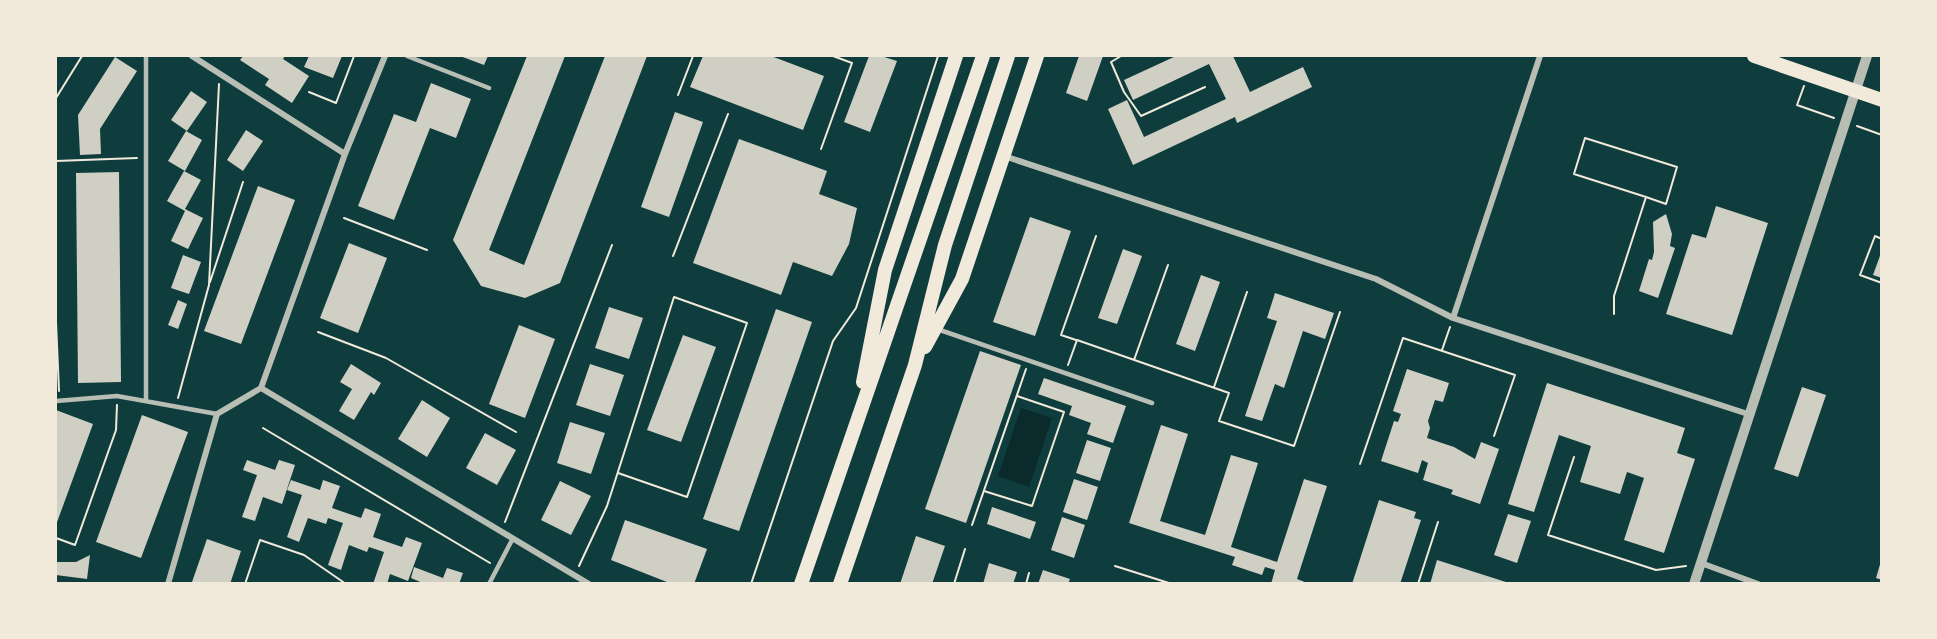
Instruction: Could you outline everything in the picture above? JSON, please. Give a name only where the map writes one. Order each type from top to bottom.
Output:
[{"type":"main road","points":[[854,429],[885,270],[956,56]]},
{"type":"main road","points":[[801,584],[983,56]]},
{"type":"main road","points":[[840,584],[915,364],[945,245],[1008,56]]},
{"type":"main road","points":[[915,364],[962,279],[1039,56]]},
{"type":"main road","points":[[1754,56],[1881,100]]},
{"type":"street","points":[[192,56],[345,154]]},
{"type":"street","points":[[168,584],[217,414],[261,388],[345,154],[385,56]]},
{"type":"street","points":[[1453,318],[1540,56]]},
{"type":"street","points":[[1694,584],[1867,56]]},
{"type":"street","points":[[1003,155],[1376,279],[1453,318],[1751,415]]},
{"type":"street","points":[[261,388],[500,533],[589,584]]},
{"type":"street","points":[[1701,563],[1758,584]]},
{"type":"lane","points":[[146,56],[146,401]]},
{"type":"lane","points":[[407,56],[489,88]]},
{"type":"lane","points":[[935,328],[1152,404]]},
{"type":"lane","points":[[58,400],[117,396],[217,414]]},
{"type":"lane","points":[[489,584],[512,540]]},
{"type":"path","points":[[56,98],[82,56]]},
{"type":"path","points":[[309,93],[336,103],[354,56]]},
{"type":"path","points":[[678,95],[693,56]]},
{"type":"path","points":[[821,149],[852,63],[832,56]]},
{"type":"path","points":[[751,584],[833,341],[856,308],[938,56]]},
{"type":"path","points":[[1120,56],[1111,62],[1124,92],[1141,116],[1205,87]]},
{"type":"path","points":[[209,285],[220,73]]},
{"type":"path","points":[[1809,74],[1797,105],[1881,135]]},
{"type":"path","points":[[673,256],[728,114]]},
{"type":"path","points":[[1585,138],[1677,167],[1666,204],[1647,197],[1574,174],[1585,138]]},
{"type":"path","points":[[56,161],[146,158]]},
{"type":"path","points":[[176,407],[209,285],[243,182]]},
{"type":"path","points":[[1614,314],[1614,296],[1647,197]]},
{"type":"path","points":[[344,218],[427,250]]},
{"type":"path","points":[[1096,236],[1061,335],[1229,393],[1219,421],[1294,446],[1340,312]]},
{"type":"path","points":[[1881,239],[1875,236],[1860,275],[1881,283]]},
{"type":"path","points":[[500,533],[612,245]]},
{"type":"path","points":[[1134,360],[1168,265]]},
{"type":"path","points":[[1214,387],[1247,292]]},
{"type":"path","points":[[575,576],[607,506],[674,297],[747,323],[687,497],[618,473]]},
{"type":"path","points":[[1442,351],[1453,318]]},
{"type":"path","points":[[56,322],[58,400]]},
{"type":"path","points":[[318,332],[386,358],[516,432]]},
{"type":"path","points":[[1360,464],[1403,338],[1515,375],[1494,436]]},
{"type":"path","points":[[1065,374],[1077,340]]},
{"type":"path","points":[[972,525],[1029,361]]},
{"type":"path","points":[[56,538],[75,545],[116,430],[117,396]]},
{"type":"path","points":[[984,490],[1032,506],[1064,412],[1017,396]]},
{"type":"path","points":[[263,428],[498,567]]},
{"type":"path","points":[[1574,457],[1548,535],[1656,570],[1701,563]]},
{"type":"path","points":[[1418,584],[1438,522]]},
{"type":"path","points":[[245,584],[260,540],[304,555],[346,584]]},
{"type":"path","points":[[954,584],[965,549]]},
{"type":"path","points":[[1115,566],[1172,584]]},
{"type":"path","points":[[1026,584],[1029,573]]},
{"type":"water","points":[[1021,408],[1052,418],[1029,487],[998,476]]},
{"type":"building","points":[[243,56],[285,56],[283,59],[309,76],[292,103],[265,85],[269,79],[240,60]]},
{"type":"building","points":[[309,56],[342,56],[333,78],[304,67]]},
{"type":"building","points":[[460,56],[488,56],[484,65]]},
{"type":"building","points":[[527,56],[565,56],[489,250],[524,265],[605,56],[647,56],[560,283],[525,298],[481,286],[453,240]]},
{"type":"building","points":[[703,56],[771,56],[824,76],[803,130],[690,87]]},
{"type":"building","points":[[869,56],[881,56],[897,61],[870,132],[844,122]]},
{"type":"building","points":[[1079,56],[1103,56],[1087,101],[1066,93]]},
{"type":"building","points":[[1176,56],[1233,56],[1250,92],[1303,67],[1312,87],[1237,123],[1235,117],[1133,165],[1108,109],[1127,100],[1144,137],[1226,99],[1209,64],[1133,100],[1124,80]]},
{"type":"building","points":[[115,57],[137,71],[100,129],[101,154],[80,155],[78,115]]},
{"type":"building","points":[[431,83],[471,99],[456,138],[430,128],[394,220],[358,206],[394,114],[416,122]]},
{"type":"building","points":[[191,91],[207,102],[187,131],[171,120]]},
{"type":"building","points":[[675,112],[703,122],[669,217],[641,207]]},
{"type":"building","points":[[246,130],[263,141],[243,171],[227,160]]},
{"type":"building","points":[[186,131],[202,140],[185,171],[168,161]]},
{"type":"building","points":[[739,139],[827,171],[819,194],[857,208],[849,244],[832,276],[793,262],[781,295],[693,263]]},
{"type":"building","points":[[184,171],[201,180],[185,209],[203,218],[188,249],[171,241],[185,211],[167,201]]},
{"type":"building","points":[[119,172],[121,382],[78,383],[76,173]]},
{"type":"building","points":[[258,186],[295,200],[241,344],[204,331]]},
{"type":"building","points":[[1716,206],[1768,223],[1732,335],[1666,314],[1692,234],[1706,238]]},
{"type":"building","points":[[1666,214],[1672,234],[1670,246],[1675,248],[1658,298],[1639,291],[1649,259],[1652,260],[1654,252],[1653,222]]},
{"type":"building","points":[[1030,217],[1071,231],[1035,336],[993,322]]},
{"type":"building","points":[[349,243],[387,258],[358,333],[320,318]]},
{"type":"building","points":[[1123,249],[1142,256],[1117,324],[1098,318]]},
{"type":"building","points":[[1882,254],[1882,278],[1873,275]]},
{"type":"building","points":[[183,255],[201,262],[189,294],[171,288]]},
{"type":"building","points":[[1201,275],[1220,282],[1195,351],[1176,344]]},
{"type":"building","points":[[1275,293],[1334,313],[1325,339],[1303,331],[1284,388],[1275,384],[1262,421],[1245,416],[1277,321],[1267,318]]},
{"type":"building","points":[[178,300],[187,304],[178,329],[168,325]]},
{"type":"building","points":[[609,307],[643,318],[629,359],[595,348]]},
{"type":"building","points":[[776,309],[812,322],[739,531],[703,519]]},
{"type":"building","points":[[519,325],[555,339],[525,418],[489,404]]},
{"type":"building","points":[[683,335],[716,347],[681,442],[647,430]]},
{"type":"building","points":[[980,351],[1021,365],[966,523],[925,509]]},
{"type":"building","points":[[351,364],[381,383],[374,395],[371,392],[354,420],[339,411],[352,389],[340,382]]},
{"type":"building","points":[[590,364],[624,375],[610,416],[576,405]]},
{"type":"building","points":[[1407,369],[1449,383],[1443,402],[1435,400],[1428,421],[1430,428],[1427,438],[1454,447],[1475,459],[1481,442],[1499,449],[1480,504],[1451,494],[1453,490],[1423,480],[1428,463],[1422,460],[1418,473],[1381,461],[1394,421],[1398,422],[1401,414],[1393,411]]},
{"type":"building","points":[[1044,378],[1126,406],[1113,443],[1087,434],[1091,423],[1069,415],[1072,406],[1038,394]]},
{"type":"building","points":[[1547,383],[1685,428],[1677,453],[1695,459],[1664,553],[1624,540],[1644,478],[1627,472],[1620,494],[1580,482],[1591,446],[1559,435],[1534,512],[1508,504]]},
{"type":"building","points":[[1802,387],[1826,395],[1798,477],[1774,469]]},
{"type":"building","points":[[422,400],[450,418],[427,457],[398,439]]},
{"type":"building","points":[[56,410],[93,424],[56,525]]},
{"type":"building","points":[[142,415],[188,432],[141,558],[96,542]]},
{"type":"building","points":[[570,422],[605,433],[591,474],[557,463]]},
{"type":"building","points":[[1161,425],[1188,434],[1160,521],[1205,535],[1231,455],[1258,463],[1231,547],[1277,562],[1304,479],[1327,486],[1297,579],[1310,584],[1271,584],[1275,570],[1265,567],[1262,575],[1232,565],[1235,557],[1129,523]]},
{"type":"building","points":[[485,433],[516,450],[497,485],[466,468]]},
{"type":"building","points":[[1087,440],[1111,448],[1100,481],[1076,473]]},
{"type":"building","points":[[247,460],[275,470],[279,460],[295,465],[282,504],[263,497],[255,521],[242,517],[257,475],[243,470]]},
{"type":"building","points":[[1074,479],[1098,487],[1087,520],[1063,512]]},
{"type":"building","points":[[291,480],[320,490],[323,480],[340,486],[332,508],[361,518],[365,508],[381,514],[373,537],[402,547],[406,537],[422,543],[408,581],[390,574],[387,584],[373,584],[384,552],[369,547],[367,552],[349,545],[341,570],[328,565],[343,523],[328,518],[326,524],[308,518],[299,542],[287,537],[302,495],[287,490]]},
{"type":"building","points":[[560,481],[591,496],[571,535],[541,520]]},
{"type":"building","points":[[1379,500],[1416,512],[1414,518],[1421,520],[1400,584],[1352,584]]},
{"type":"building","points":[[992,507],[1036,522],[1030,539],[987,524]]},
{"type":"building","points":[[1508,514],[1531,521],[1517,563],[1494,555]]},
{"type":"building","points":[[1062,517],[1085,525],[1074,558],[1051,550]]},
{"type":"building","points":[[625,520],[707,549],[694,584],[672,584],[611,560]]},
{"type":"building","points":[[916,536],[945,546],[932,584],[900,584]]},
{"type":"building","points":[[207,539],[241,551],[230,584],[192,582]]},
{"type":"building","points":[[90,555],[87,579],[56,575],[56,562],[76,562]]},
{"type":"building","points":[[1437,560],[1509,583],[1509,584],[1430,584]]},
{"type":"building","points":[[1882,561],[1882,580],[1876,578]]},
{"type":"building","points":[[989,563],[1017,572],[1013,584],[983,584]]},
{"type":"building","points":[[414,567],[443,578],[447,568],[463,573],[459,584],[425,584],[411,578]]},
{"type":"building","points":[[1043,570],[1070,579],[1068,584],[1038,584]]}]
